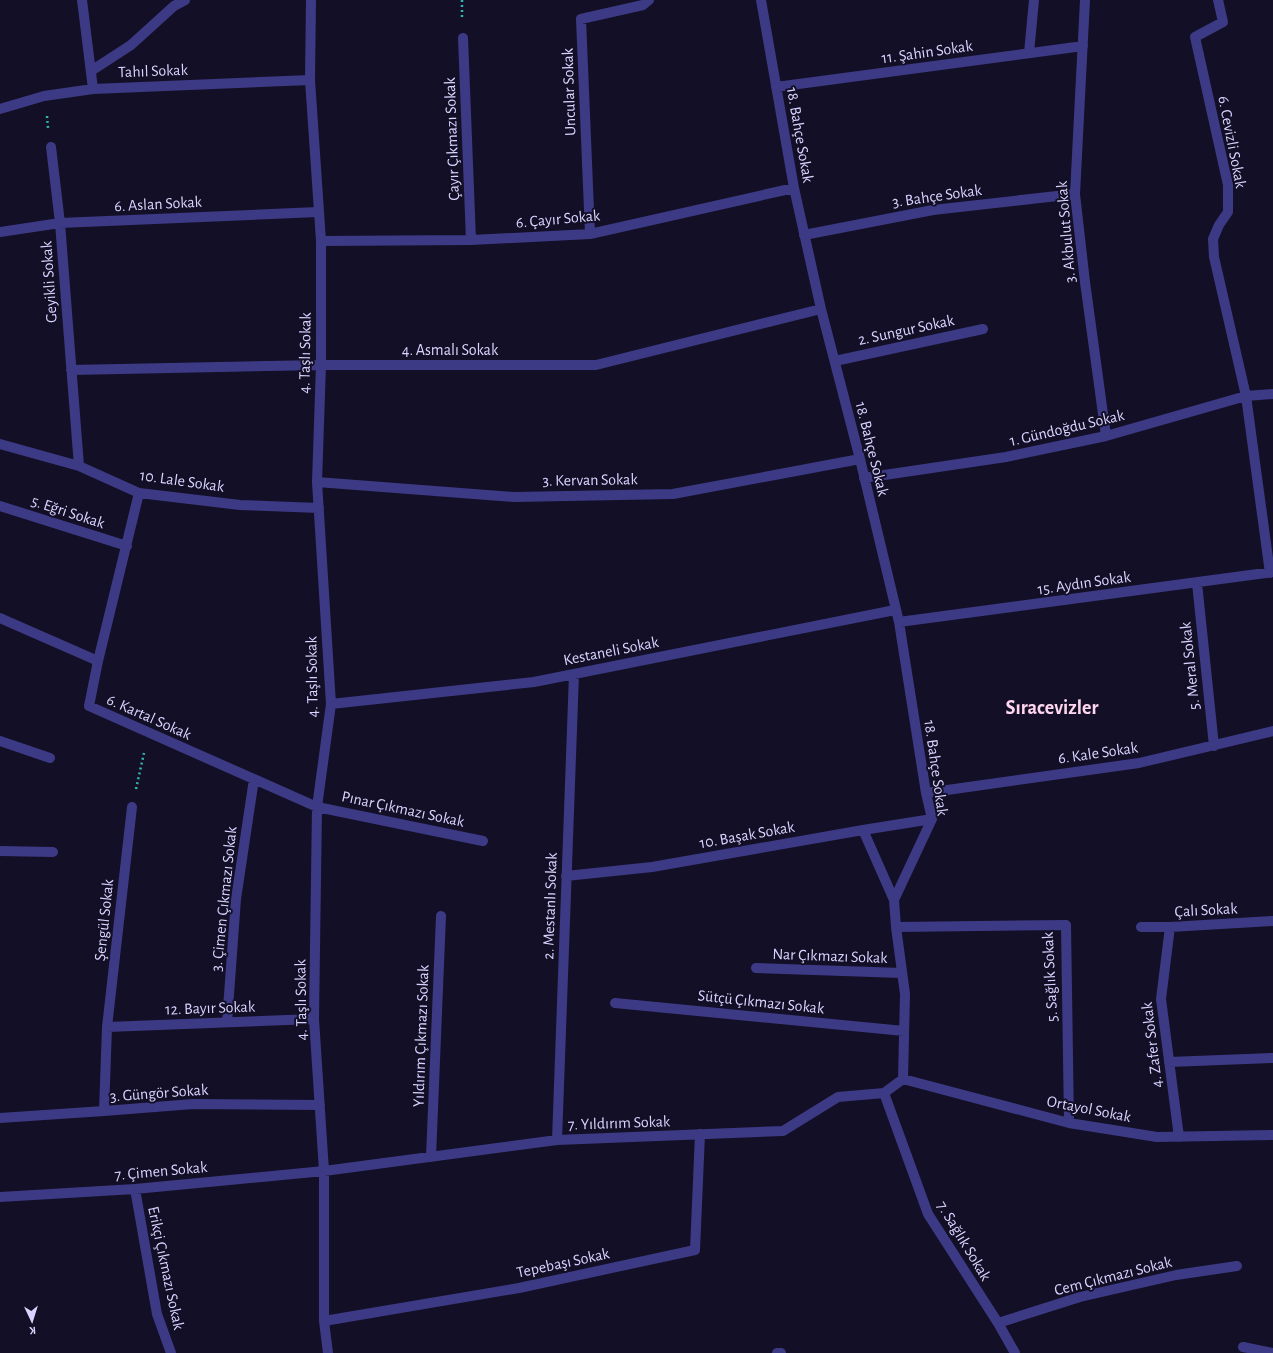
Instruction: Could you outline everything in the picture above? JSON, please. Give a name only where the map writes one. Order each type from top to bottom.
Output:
[{"type":"street","points":[[82,0],[93,89]]},
{"type":"street","points":[[91,71],[131,45],[174,6],[185,0]]},
{"type":"street","name":"4. Taşlı Sokak","points":[[311,0],[310,80],[321,241],[321,365],[317,482],[330,704],[317,807],[314,1019],[324,1171],[324,1321],[328,1353]]},
{"type":"street","name":"Uncular Sokak","points":[[590,234],[581,20],[643,5],[649,0]]},
{"type":"street","name":"18. Bahçe Sokak","points":[[761,0],[794,188],[804,235],[899,622],[926,793],[932,819],[894,900]]},
{"type":"street","points":[[1029,53],[1034,0]]},
{"type":"street","name":"3. Akbulut Sokak","points":[[1085,0],[1075,194],[1085,282],[1106,436]]},
{"type":"street","name":"6. Cevizli Sokak","points":[[1218,0],[1223,22],[1196,37],[1228,185],[1228,212],[1219,225],[1213,239],[1214,257],[1246,396]]},
{"type":"street","name":"Çayır Çıkmazı Sokak","points":[[463,38],[471,240]]},
{"type":"street","name":"11. Şahin Sokak","points":[[776,87],[1083,46]]},
{"type":"street","name":"Tahıl Sokak","points":[[0,109],[44,96],[93,89],[310,80]]},
{"type":"street","name":"Geyikli Sokak","points":[[51,147],[60,223],[79,466]]},
{"type":"street","name":"6. Çayır Sokak","points":[[321,241],[471,240],[590,234],[794,188]]},
{"type":"street","name":"3. Bahçe Sokak","points":[[804,235],[933,210],[1075,194]]},
{"type":"street","name":"6. Aslan Sokak","points":[[0,232],[60,223],[318,212]]},
{"type":"street","name":"4. Asmalı Sokak","points":[[71,370],[321,365],[596,366],[821,309]]},
{"type":"street","name":"2. Sungur Sokak","points":[[835,361],[983,329]]},
{"type":"street","name":"1. Gündoğdu Sokak","points":[[864,478],[1006,457],[1106,436],[1246,396],[1273,394]]},
{"type":"street","points":[[1246,396],[1272,572]]},
{"type":"street","name":"10. Lale Sokak","points":[[0,444],[79,466],[139,494],[240,505],[319,508]]},
{"type":"street","name":"3. Kervan Sokak","points":[[317,482],[514,497],[673,494],[860,459]]},
{"type":"street","points":[[0,618],[98,661],[139,494]]},
{"type":"street","name":"5. Eğri Sokak","points":[[0,506],[127,546]]},
{"type":"street","name":"15. Aydın Sokak","points":[[899,622],[1272,572]]},
{"type":"street","name":"5. Meral Sokak","points":[[1197,583],[1214,746]]},
{"type":"street","name":"Kestaneli Sokak","points":[[330,704],[534,682],[895,610]]},
{"type":"street","name":"6. Kartal Sokak","points":[[98,661],[89,706],[317,807]]},
{"type":"street","name":"2. Mestanlı Sokak","points":[[557,1140],[574,674]]},
{"type":"street","name":"6. Kale Sokak","points":[[926,793],[1139,763],[1273,731]]},
{"type":"street","points":[[0,741],[50,758]]},
{"type":"street","name":"3. Çimen Çıkmazı Sokak","points":[[227,1022],[236,899],[254,779]]},
{"type":"street","name":"Şengül Sokak","points":[[104,1111],[107,1027],[132,807]]},
{"type":"street","name":"Pınar Çıkmazı Sokak","points":[[317,807],[483,841]]},
{"type":"street","name":"10. Başak Sokak","points":[[566,876],[652,867],[932,819]]},
{"type":"street","name":"18. Bahçe Sokak","points":[[862,830],[894,900],[905,994],[903,1079]]},
{"type":"street","points":[[0,851],[53,852]]},
{"type":"street","name":"Yıldırım Çıkmazı Sokak","points":[[432,1157],[441,916]]},
{"type":"street","name":"Çalı Sokak","points":[[1141,927],[1170,927],[1273,921]]},
{"type":"street","name":"5. Sağlık Sokak","points":[[896,927],[1066,925],[1069,1123]]},
{"type":"street","name":"4. Zafer Sokak","points":[[1170,927],[1160,999],[1179,1137]]},
{"type":"street","name":"Nar Çıkmazı Sokak","points":[[756,968],[902,973]]},
{"type":"street","name":"Sütçü Çıkmazı Sokak","points":[[615,1003],[904,1031]]},
{"type":"street","name":"12. Bayır Sokak","points":[[107,1027],[314,1019]]},
{"type":"street","points":[[1169,1062],[1273,1058]]},
{"type":"street","points":[[884,1093],[903,1079]]},
{"type":"street","name":"Ortayol Sokak","points":[[903,1079],[1069,1123],[1157,1137],[1273,1135]]},
{"type":"street","name":"7. Yıldırım Sokak","points":[[324,1171],[557,1140],[783,1131],[838,1097],[884,1093]]},
{"type":"street","name":"7. Sağlık Sokak","points":[[884,1093],[928,1214],[1015,1353]]},
{"type":"street","name":"3. Güngör Sokak","points":[[0,1118],[193,1104],[320,1105]]},
{"type":"street","name":"Tepebaşı Sokak","points":[[324,1321],[519,1288],[695,1250],[700,1134]]},
{"type":"street","name":"7. Çimen Sokak","points":[[0,1197],[135,1189],[324,1171]]},
{"type":"street","name":"Erikçi Çıkmazı Sokak","points":[[135,1189],[157,1314],[171,1353]]},
{"type":"street","name":"Cem Çıkmazı Sokak","points":[[998,1324],[1080,1297],[1176,1275],[1237,1266]]},
{"type":"street","points":[[1243,1347],[1273,1352]]},
{"type":"path","points":[[44,96],[51,147]]},
{"type":"path","points":[[132,807],[148,733]]},
{"type":"district","name":"Sıracevizler","points":[[1052,708]]}]
